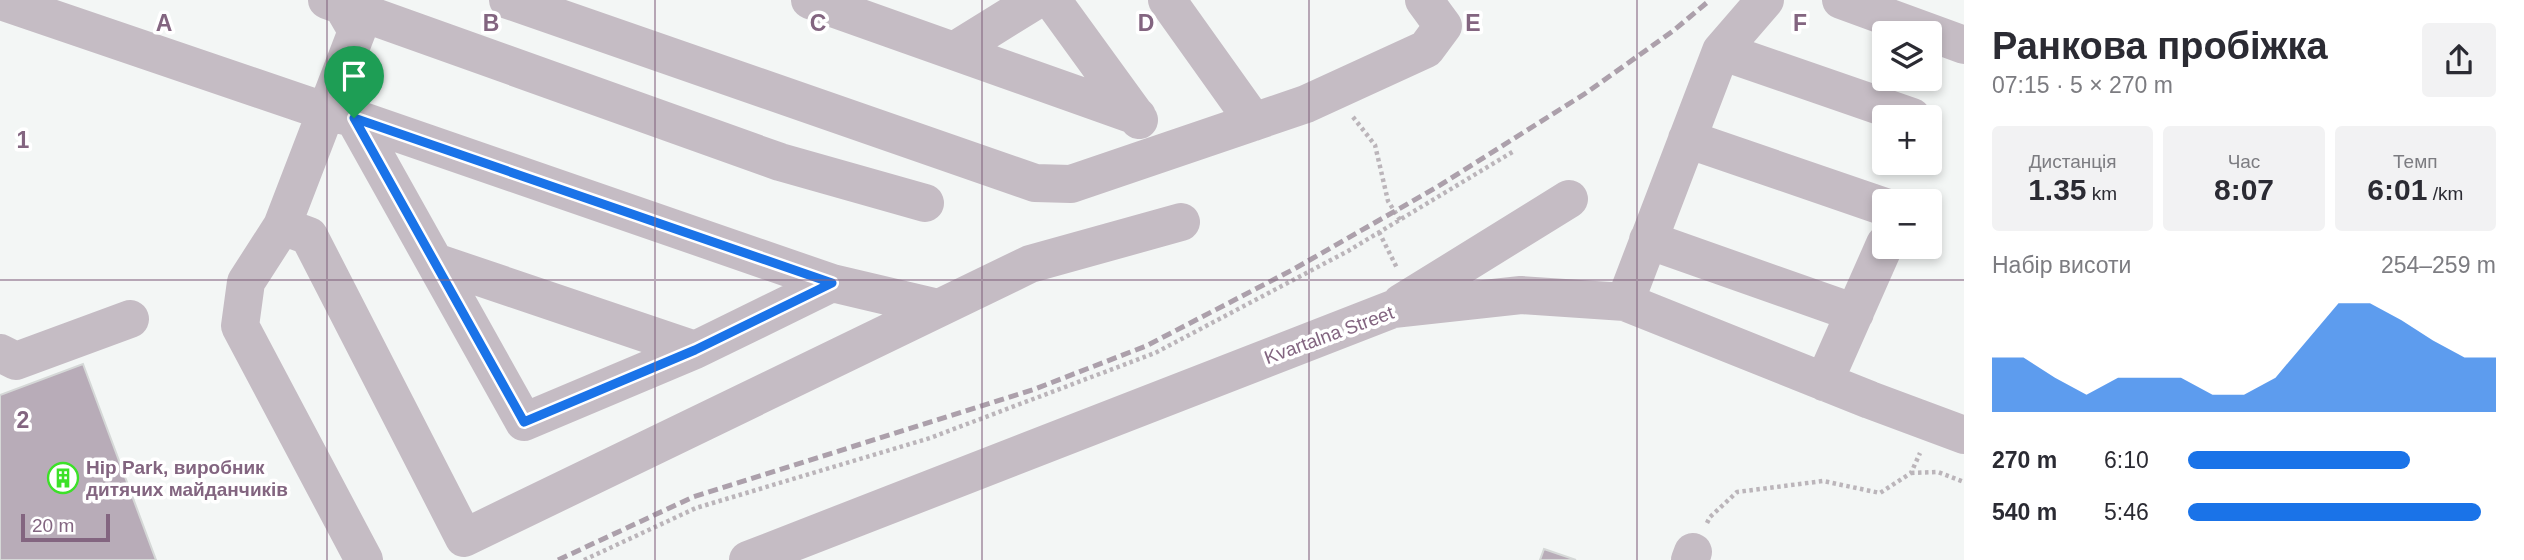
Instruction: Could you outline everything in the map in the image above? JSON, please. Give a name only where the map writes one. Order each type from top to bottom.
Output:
[{"type":"lane","points":[[508,0],[1035,183],[1071,184],[1306,104],[1426,49],[1443,26],[1424,0]]},
{"type":"lane","points":[[810,0],[863,7],[954,51],[1137,116]]},
{"type":"lane","points":[[954,51],[1036,0]]},
{"type":"lane","points":[[1052,0],[1163,153]]},
{"type":"lane","points":[[1167,0],[1254,122]]},
{"type":"lane","points":[[1625,302],[1721,51],[1765,0]]},
{"type":"lane","points":[[1841,0],[1964,45]]},
{"type":"lane","points":[[1,1],[832,283],[938,309]]},
{"type":"lane","points":[[336,2],[357,31],[340,115],[282,226],[246,282],[240,326],[364,560]]},
{"type":"lane","points":[[336,2],[780,162],[925,203]]},
{"type":"lane","points":[[1721,51],[1878,105]]},
{"type":"lane","points":[[340,115],[435,262],[524,422],[695,350],[832,283]]},
{"type":"lane","points":[[1687,139],[1872,203]]},
{"type":"lane","points":[[1392,309],[1569,200]]},
{"type":"lane","points":[[282,226],[309,236],[464,538],[1030,264],[1181,222]]},
{"type":"lane","points":[[1648,240],[1855,313]]},
{"type":"lane","points":[[1824,382],[1878,259]]},
{"type":"lane","points":[[435,262],[695,350]]},
{"type":"lane","name":"Kvartalna Street","points":[[748,560],[1392,309],[1521,295],[1625,302],[1948,429]]},
{"type":"lane","points":[[0,353],[16,361],[130,319]]},
{"type":"path","points":[[1375,145],[1388,201],[1400,220]]},
{"type":"path","points":[[584,560],[696,508],[930,438],[1156,353],[1348,251],[1514,150]]},
{"type":"path","points":[[1691,556],[1710,517],[1737,492],[1824,481],[1880,493],[1911,473],[1948,429]]},
{"type":"path","points":[[1911,473],[1938,472],[1964,482]]},
{"type":"building","name":"Hip Park, виробник дитячих майданчиків","points":[[83,364],[156,560],[0,560],[0,395]]},
{"type":"building","points":[[1544,549],[1576,560],[1540,560]]},
{"type":"railway","points":[[558,560],[693,497],[1035,389],[1146,346],[1294,269],[1437,187],[1586,93],[1673,31],[1710,0]]},
{"type":"place","name":"Hip Park, виробник дитячих майданчиків","points":[[63,478]]},
{"type":"route","points":[[354,118],[832,283],[695,350],[524,422],[354,118]]}]
